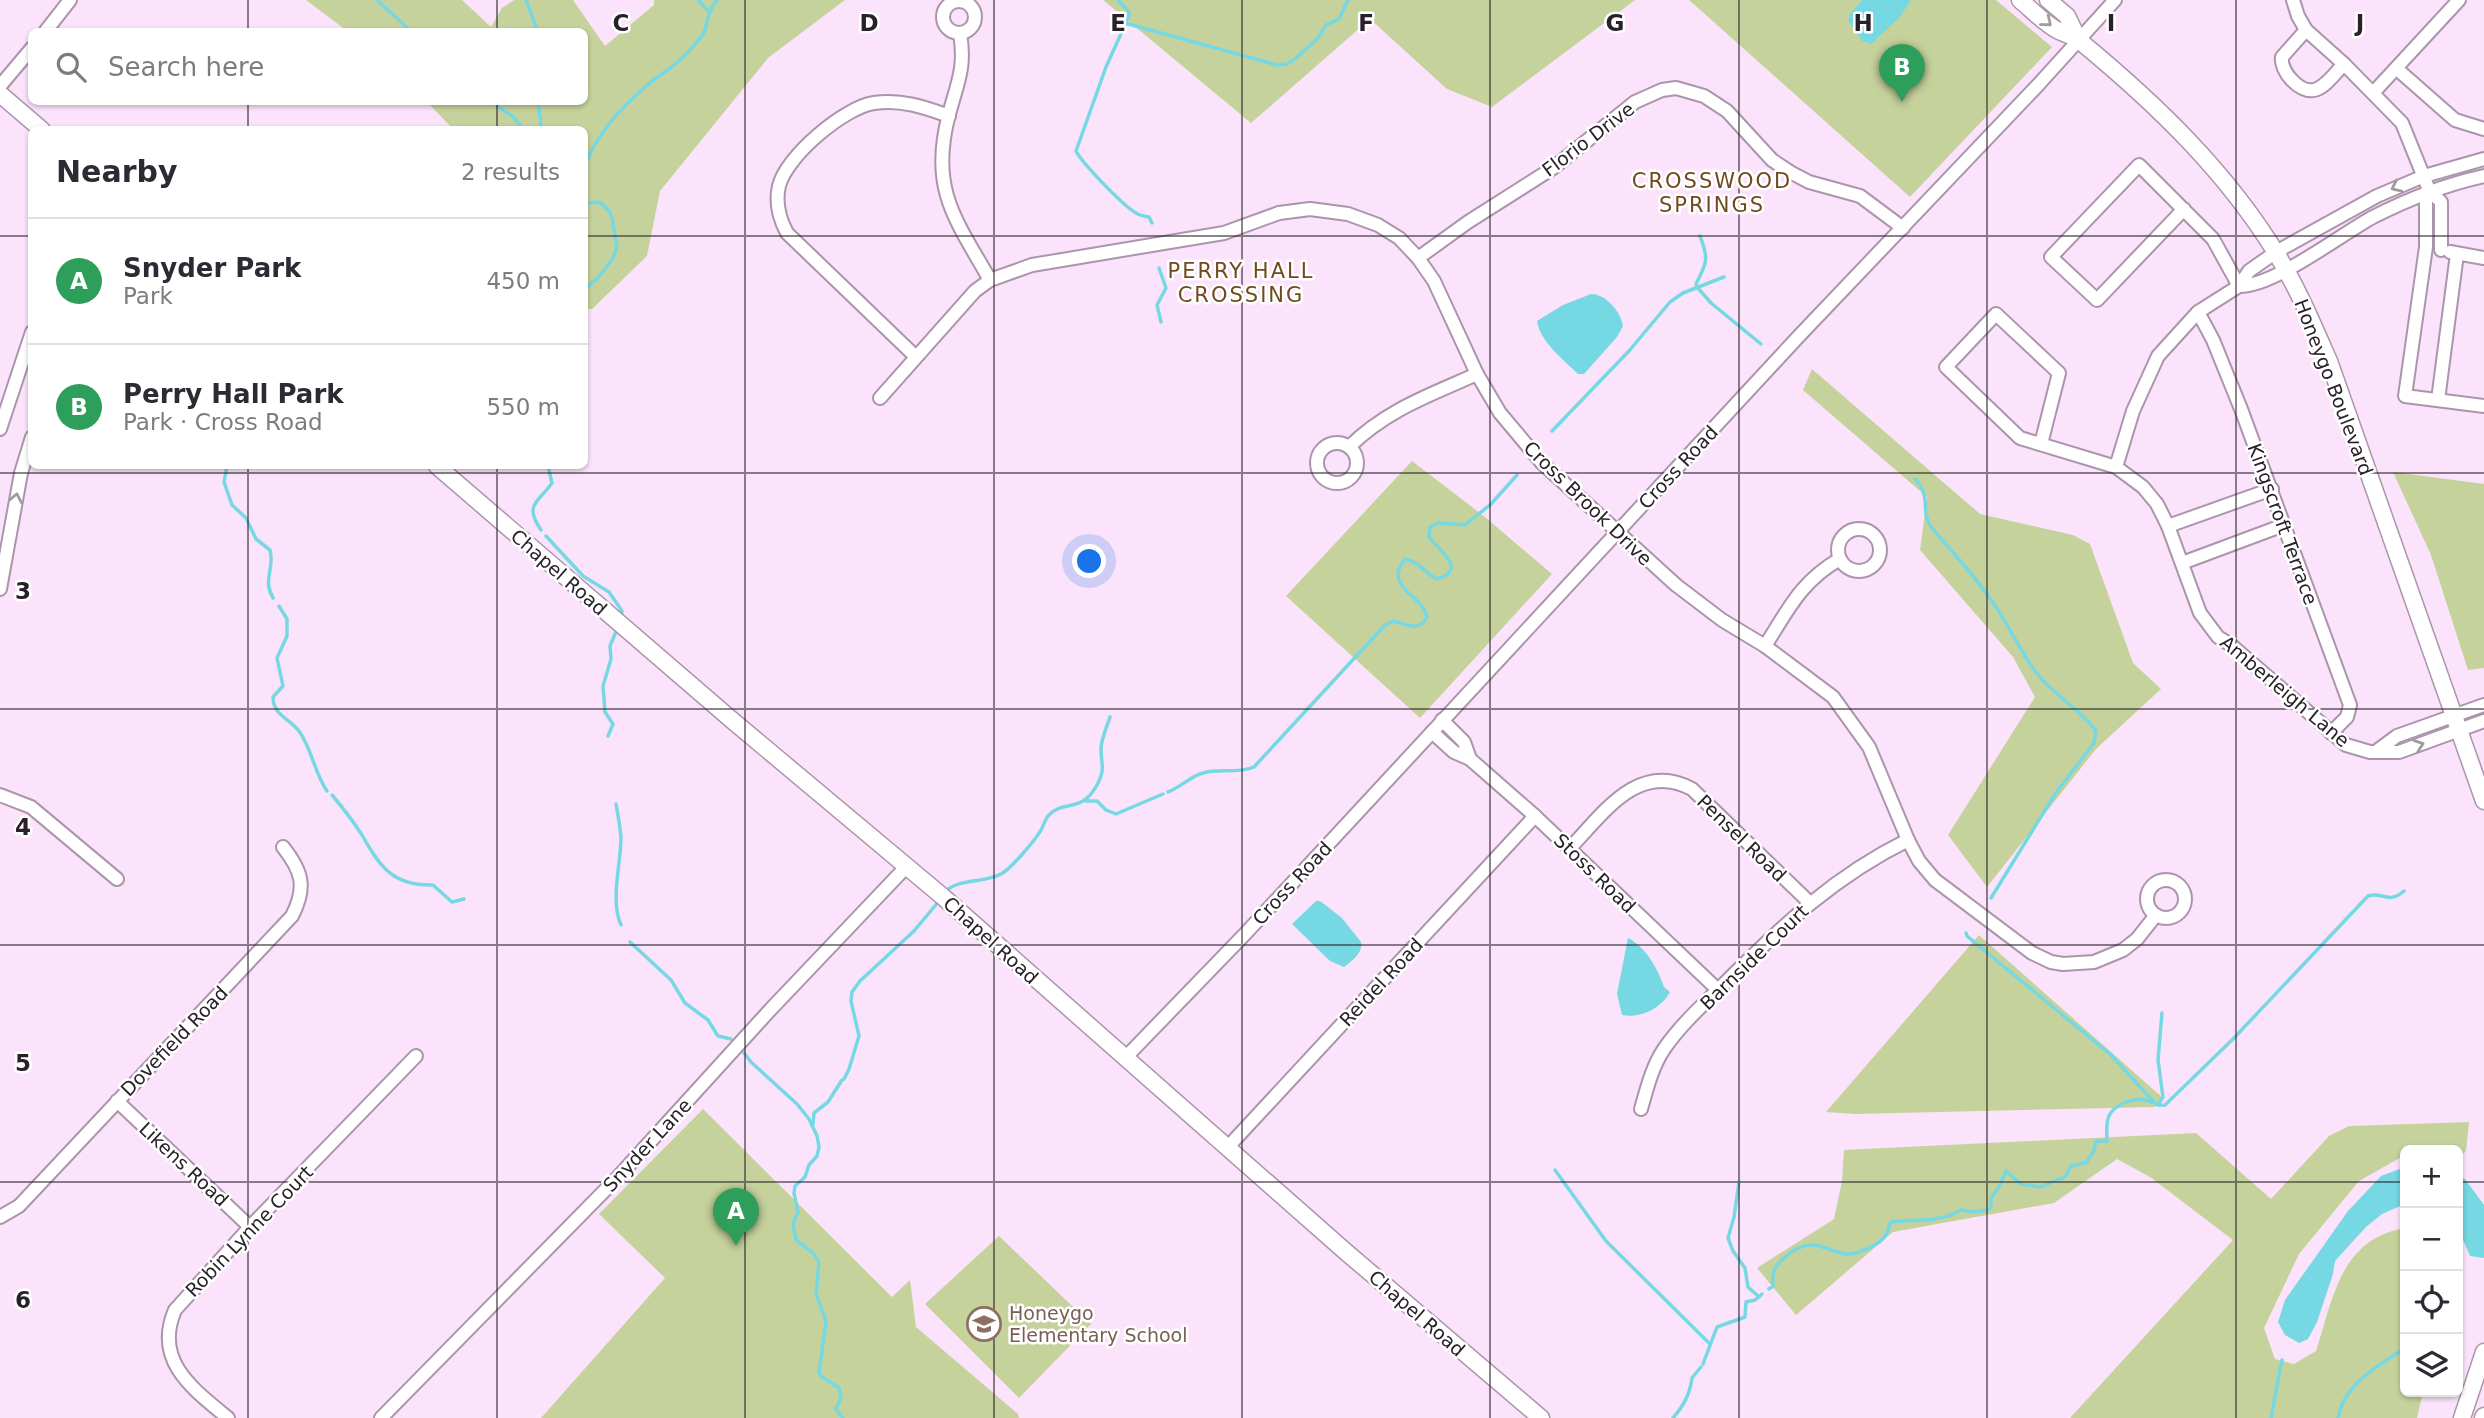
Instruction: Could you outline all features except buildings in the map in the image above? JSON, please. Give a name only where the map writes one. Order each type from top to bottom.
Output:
[{"type":"street","points":[[48,28],[70,0]]},
{"type":"street","name":"Honeygo Boulevard","points":[[2020,0],[2056,29],[2078,39],[2178,129],[2216,170],[2249,213],[2286,269],[2329,361],[2484,801]]},
{"type":"street","name":"Honeygo Boulevard","points":[[2048,0],[2067,16],[2078,39]]},
{"type":"street","name":"Cross Road","points":[[1126,1057],[1254,924],[2115,0]]},
{"type":"street","points":[[2293,0],[2306,30],[2402,122],[2429,190],[2441,202],[2441,250]]},
{"type":"street","points":[[2373,93],[2459,0]]},
{"type":"street","points":[[2306,30],[2281,57],[2286,74],[2303,89],[2313,91],[2321,87],[2344,64]]},
{"type":"street","points":[[960,33],[964,55],[962,69],[940,157],[944,189],[952,213],[990,280]]},
{"type":"street","points":[[0,86],[28,53]]},
{"type":"street","points":[[2397,69],[2455,120],[2484,129]]},
{"type":"street","name":"Florio Drive","points":[[1418,258],[1468,222],[1553,168],[1635,102],[1662,90],[1676,88],[1704,96],[1727,111],[1773,160],[1790,173],[1809,182],[1860,196],[1903,229]]},
{"type":"street","points":[[0,94],[37,126]]},
{"type":"street","points":[[915,356],[787,233],[779,214],[779,184],[787,169],[811,142],[839,117],[857,108],[874,103],[902,103],[918,105],[949,116]]},
{"type":"street","points":[[2116,467],[2133,411],[2158,356],[2198,312],[2239,286],[2249,271],[2276,252],[2377,196],[2424,176],[2484,159]]},
{"type":"street","points":[[2184,209],[2097,300],[2051,257],[2138,165],[2184,209],[2213,239],[2239,286]]},
{"type":"street","points":[[2239,286],[2252,286],[2286,269],[2371,218],[2429,190],[2484,176]]},
{"type":"street","points":[[2429,190],[2426,200],[2426,247],[2405,396],[2484,406]]},
{"type":"street","name":"Cross Brook Drive","points":[[880,398],[962,303],[990,280],[1032,265],[1224,233],[1279,213],[1310,209],[1348,214],[1378,225],[1399,238],[1418,258],[1434,281],[1477,374],[1500,413],[1542,463],[1676,585],[1833,697],[1874,756],[1908,840],[1919,861],[1935,880],[2032,953],[2051,962],[2076,964],[2109,957],[2137,939],[2156,915]]},
{"type":"street","points":[[2426,247],[2484,258]]},
{"type":"street","points":[[2438,400],[2457,254]]},
{"type":"street","name":"Kingscroft Terrace","points":[[2198,312],[2213,340],[2272,489],[2350,705],[2347,717],[2331,733]]},
{"type":"street","name":"Amberleigh Lane","points":[[2041,444],[2059,373],[1996,314],[1945,368],[2020,438],[2116,467],[2143,487],[2157,503],[2168,526],[2200,613],[2218,637],[2279,686],[2331,733],[2346,745],[2358,750],[2399,752],[2456,722]]},
{"type":"street","points":[[0,429],[28,344]]},
{"type":"street","points":[[1349,447],[1368,428],[1396,411],[1477,374]]},
{"type":"street","points":[[0,589],[21,473],[28,451]]},
{"type":"street","name":"Chapel Road","points":[[440,469],[605,612],[907,866],[1416,1313],[1541,1418]]},
{"type":"street","points":[[2168,526],[2272,489]]},
{"type":"street","points":[[2182,563],[2284,525]]},
{"type":"street","points":[[1765,646],[1800,591],[1818,571],[1840,559]]},
{"type":"street","points":[[2456,722],[2484,705]]},
{"type":"street","name":"Stoss Road","points":[[1442,720],[1464,742],[1470,759]]},
{"type":"street","points":[[2456,722],[2484,721]]},
{"type":"street","name":"Stoss Road","points":[[1432,732],[1454,752],[1470,759],[1535,816],[1718,990]]},
{"type":"street","name":"Pensel Road","points":[[1570,848],[1621,794],[1634,786],[1650,782],[1680,783],[1692,789],[1810,903]]},
{"type":"street","points":[[0,795],[32,807],[117,879]]},
{"type":"street","name":"Reidel Road","points":[[1227,1148],[1535,816]]},
{"type":"street","name":"Barnside Court","points":[[1641,1109],[1652,1071],[1664,1050],[1678,1031],[1718,990],[1780,928],[1810,903],[1847,874],[1908,840]]},
{"type":"street","name":"Dovefield Road","points":[[0,1217],[19,1206],[292,916],[299,902],[301,885],[294,861],[283,846]]},
{"type":"street","name":"Snyder Lane","points":[[381,1418],[619,1176],[770,1010],[907,866]]},
{"type":"street","name":"Robin Lynne Court","points":[[228,1418],[180,1374],[171,1355],[168,1326],[181,1301],[416,1056]]},
{"type":"street","name":"Likens Road","points":[[117,1101],[250,1227]]},
{"type":"street","points":[[2462,1418],[2484,1352]]},
{"type":"green space","points":[[306,0],[462,0],[491,27],[502,8],[514,0],[573,0],[605,46],[654,5],[654,0],[845,0],[768,58],[660,191],[647,256],[592,309],[588,309],[588,126],[450,126],[430,105],[588,105],[588,28],[343,28]]},
{"type":"green space","points":[[1103,0],[1635,0],[1492,107],[1447,89],[1370,19],[1251,123]]},
{"type":"green space","points":[[1689,0],[1996,0],[2052,47],[1910,197]]},
{"type":"green space","points":[[1812,369],[1980,514],[2073,535],[2090,544],[2133,663],[2161,689],[2096,749],[1987,887],[1948,835],[2035,697],[2013,657],[1920,550],[1927,497],[1803,390]]},
{"type":"green space","points":[[1412,461],[1485,517],[1552,574],[1420,718],[1286,596]]},
{"type":"green space","points":[[2393,472],[2484,484],[2484,668],[2468,670],[2431,555]]},
{"type":"green space","points":[[1979,935],[2163,1098],[2155,1107],[1855,1114],[1826,1112]]},
{"type":"green space","points":[[703,1109],[892,1297],[910,1280],[916,1327],[1018,1414],[1019,1418],[541,1418],[665,1278],[599,1214]]},
{"type":"green space","points":[[2469,1122],[2466,1151],[2463,1154],[2463,1145],[2400,1145],[2400,1158],[2359,1181],[2299,1254],[2264,1328],[2275,1359],[2294,1364],[2316,1351],[2334,1292],[2353,1258],[2383,1234],[2400,1229],[2400,1397],[2422,1397],[2417,1418],[2070,1418],[2233,1240],[2150,1177],[2117,1159],[2054,1203],[1893,1232],[1796,1315],[1757,1268],[1834,1219],[1842,1181],[1844,1150],[2196,1133],[2271,1199],[2329,1136],[2349,1126]]},
{"type":"green space","points":[[999,1236],[1091,1324],[1019,1398],[925,1304]]},
{"type":"water","points":[[1862,0],[1911,0],[1900,17],[1871,44],[1862,41],[1848,20]]},
{"type":"water","points":[[1591,294],[1602,297],[1612,305],[1623,326],[1617,337],[1584,374],[1578,374],[1548,343],[1537,321],[1563,305]]},
{"type":"water","points":[[1316,901],[1320,901],[1342,918],[1361,942],[1359,953],[1344,967],[1330,961],[1292,924]]},
{"type":"water","points":[[1628,938],[1646,953],[1664,987],[1670,992],[1656,1007],[1643,1014],[1629,1016],[1622,1015],[1617,994]]},
{"type":"water","points":[[2400,1169],[2400,1206],[2382,1214],[2366,1227],[2335,1261],[2317,1322],[2308,1339],[2299,1343],[2285,1335],[2278,1322],[2285,1300],[2348,1211],[2381,1176]]},
{"type":"water","points":[[2463,1178],[2484,1205],[2484,1258],[2470,1256],[2463,1240]]},
{"type":"waterway","points":[[377,0],[408,28]]},
{"type":"waterway","points":[[526,0],[536,28]]},
{"type":"waterway","points":[[698,0],[709,12]]},
{"type":"waterway","points":[[588,159],[604,131],[621,110],[680,60],[700,38],[717,0]]},
{"type":"waterway","points":[[1118,0],[1129,12],[1129,16],[1106,67],[1076,151],[1115,195],[1132,210],[1149,217],[1152,223]]},
{"type":"waterway","points":[[1125,23],[1277,65],[1287,64],[1318,38],[1326,25],[1339,19],[1348,0]]},
{"type":"waterway","points":[[496,105],[521,126]]},
{"type":"waterway","points":[[538,105],[540,126]]},
{"type":"waterway","points":[[588,203],[600,202],[610,212],[617,247],[613,258],[598,278],[588,286]]},
{"type":"waterway","points":[[1697,287],[1706,261],[1700,236]]},
{"type":"waterway","points":[[1159,268],[1166,288],[1157,305],[1161,322]]},
{"type":"waterway","points":[[1552,431],[1629,351],[1670,302],[1683,293],[1724,277]]},
{"type":"waterway","points":[[1697,287],[1711,303],[1761,344]]},
{"type":"waterway","points":[[226,469],[224,482],[232,505],[246,518],[256,539],[270,550],[269,585],[273,598]]},
{"type":"waterway","points":[[541,530],[533,509],[552,483],[549,469]]},
{"type":"waterway","points":[[1168,792],[1203,773],[1254,767],[1385,625],[1394,621],[1421,625],[1427,617],[1424,609],[1398,577],[1405,559],[1414,562],[1437,579],[1446,575],[1451,570],[1451,565],[1429,537],[1430,527],[1438,523],[1465,525],[1491,504],[1517,475]]},
{"type":"waterway","points":[[1915,479],[1923,492],[1926,516],[1932,528],[1989,596],[2038,675],[2096,731],[2094,743],[2055,794],[1991,898]]},
{"type":"waterway","points":[[546,536],[583,576],[609,592],[622,611],[621,619]]},
{"type":"waterway","points":[[279,606],[287,619],[287,636],[277,658],[283,686],[273,697],[274,703],[279,712],[299,731],[327,791]]},
{"type":"waterway","points":[[608,736],[613,724],[605,712],[603,686],[611,659],[610,646],[618,627]]},
{"type":"waterway","points":[[946,891],[957,885],[1001,874],[1029,847],[1049,815],[1055,810],[1079,803],[1091,794],[1101,774],[1101,745],[1110,717]]},
{"type":"waterway","points":[[1086,801],[1097,801],[1106,810],[1116,814],[1163,794]]},
{"type":"waterway","points":[[332,795],[389,872],[408,882],[433,885],[452,902],[464,899]]},
{"type":"waterway","points":[[616,804],[621,837],[616,904],[621,925]]},
{"type":"waterway","points":[[1769,1289],[1773,1286],[1773,1273],[1778,1264],[1796,1249],[1814,1245],[1838,1253],[1856,1253],[1883,1239],[1891,1222],[1936,1219],[1961,1210],[1988,1210],[1991,1198],[2006,1171],[2021,1184],[2040,1187],[2065,1177],[2071,1166],[2086,1163],[2094,1151],[2096,1141],[2107,1141],[2107,1121],[2113,1110],[2135,1100],[2165,1105],[2233,1039],[2368,896],[2394,897],[2404,891]]},
{"type":"waterway","points":[[844,1079],[859,1036],[851,1001],[852,992],[860,981],[914,931],[939,901]]},
{"type":"waterway","points":[[1966,933],[2111,1055],[2153,1101]]},
{"type":"waterway","points":[[630,942],[671,980],[685,1003],[708,1020],[718,1036],[731,1039]]},
{"type":"waterway","points":[[2158,1105],[2163,1097],[2158,1060],[2162,1013]]},
{"type":"waterway","points":[[744,1053],[797,1104],[809,1119],[817,1136],[817,1156],[809,1165],[805,1177],[795,1186],[798,1212],[793,1224],[796,1240],[812,1252],[819,1262],[816,1294],[826,1321],[819,1373],[839,1388],[841,1397],[836,1409],[843,1418]]},
{"type":"waterway","points":[[813,1124],[814,1113],[828,1102],[842,1080]]},
{"type":"waterway","points":[[1555,1170],[1606,1241],[1710,1344]]},
{"type":"waterway","points":[[1739,1182],[1728,1238],[1745,1268],[1748,1287],[1759,1297]]},
{"type":"waterway","points":[[1703,1364],[1717,1327],[1745,1317],[1746,1302],[1755,1300],[1762,1294]]},
{"type":"waterway","points":[[2338,1418],[2347,1395],[2355,1385],[2400,1351]]},
{"type":"waterway","points":[[2271,1418],[2282,1360]]},
{"type":"waterway","points":[[1673,1418],[1686,1399],[1692,1378],[1701,1367]]},
{"type":"place","name":"Perry Hall Park","points":[[1902,102]]},
{"type":"place","name":"Snyder Park","points":[[736,1246]]},
{"type":"place","name":"Honeygo Elementary School","points":[[984,1324]]},
{"type":"district","name":"CROSSWOOD SPRINGS","points":[[1712,193]]},
{"type":"district","name":"PERRY HALL CROSSING","points":[[1241,283]]}]
